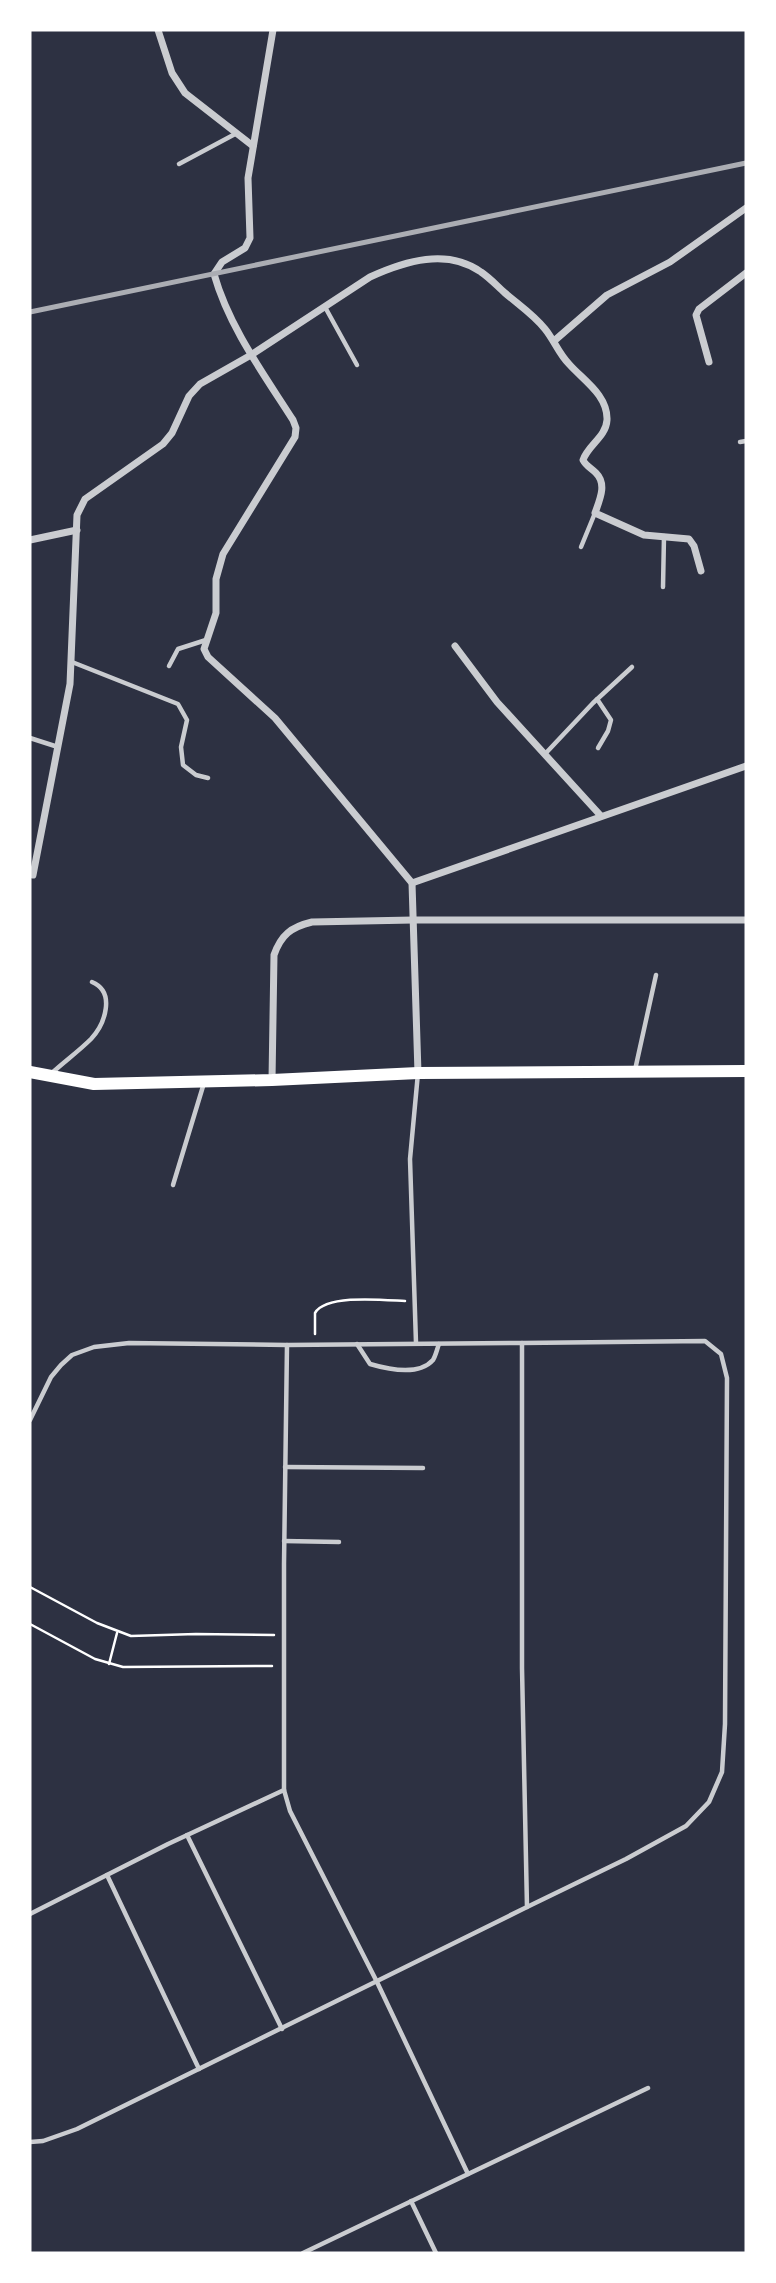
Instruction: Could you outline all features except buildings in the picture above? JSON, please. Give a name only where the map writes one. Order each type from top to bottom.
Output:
[{"type":"main road","points":[[30,1072],[94,1084],[418,1073],[746,1071]]},
{"type":"street","points":[[158,30],[177,84],[253,146]]},
{"type":"street","points":[[272,30],[248,178],[250,239],[245,248],[222,262],[214,274],[222,302],[296,428],[295,437],[223,554],[216,579],[216,613],[204,649],[208,657],[275,718],[412,883],[418,1073]]},
{"type":"street","points":[[554,341],[607,295],[670,262],[746,208]]},
{"type":"street","points":[[33,875],[72,662],[77,514],[85,499],[163,444],[172,433],[189,396],[200,384],[386,270],[428,258],[448,258],[481,272],[540,323],[568,363],[598,393],[605,405],[607,419],[604,431],[583,460],[602,482],[595,513],[644,535],[689,539],[694,546],[701,571]]},
{"type":"street","points":[[709,362],[695,315],[746,273]]},
{"type":"street","points":[[30,540],[77,530]]},
{"type":"street","points":[[455,646],[487,690],[601,816]]},
{"type":"street","points":[[412,883],[746,766]]},
{"type":"street","points":[[272,1080],[274,955],[279,941],[287,932],[312,922],[413,919],[746,920]]},
{"type":"lane","points":[[179,164],[237,134]]},
{"type":"lane","points":[[325,307],[357,365]]},
{"type":"lane","points":[[581,547],[595,513]]},
{"type":"lane","points":[[663,587],[664,536]]},
{"type":"lane","points":[[169,666],[178,649],[206,640]]},
{"type":"lane","points":[[72,662],[178,704],[187,720],[181,747],[183,765],[196,775],[208,778]]},
{"type":"lane","points":[[544,755],[597,699],[632,667]]},
{"type":"lane","points":[[597,699],[611,719],[608,731],[598,748]]},
{"type":"lane","points":[[30,738],[58,747]]},
{"type":"lane","points":[[635,1072],[656,975]]},
{"type":"lane","points":[[50,1075],[93,1037],[105,1011],[107,999],[104,990],[92,982]]},
{"type":"lane","points":[[416,1343],[410,1159],[418,1073]]},
{"type":"lane","points":[[173,1185],[204,1082]]},
{"type":"lane","points":[[30,1420],[51,1377],[72,1355],[94,1347],[129,1343],[315,1345],[705,1341],[720,1354],[727,1378],[725,1724],[722,1772],[709,1802],[686,1826],[626,1859],[77,2129],[43,2141],[30,2142]]},
{"type":"lane","points":[[357,1344],[370,1364],[414,1369],[435,1358],[439,1343]]},
{"type":"lane","points":[[522,1343],[523,1764],[527,1907]]},
{"type":"lane","points":[[287,1345],[284,1790],[289,1811],[377,1982],[468,2174]]},
{"type":"lane","points":[[285,1467],[423,1468]]},
{"type":"lane","points":[[284,1541],[339,1542]]},
{"type":"lane","points":[[30,1914],[187,1835],[284,1790]]},
{"type":"lane","points":[[187,1835],[282,2029]]},
{"type":"lane","points":[[107,1875],[199,2069]]},
{"type":"lane","points":[[303,2253],[648,2088]]},
{"type":"lane","points":[[411,2201],[436,2253]]},
{"type":"path","points":[[315,1345],[315,1313],[323,1304],[360,1300],[416,1301]]},
{"type":"path","points":[[30,1587],[97,1623],[131,1636],[284,1635]]},
{"type":"path","points":[[30,1624],[109,1664],[136,1667],[284,1665]]},
{"type":"path","points":[[109,1664],[117,1632]]},
{"type":"railway","points":[[30,312],[746,163]]}]
